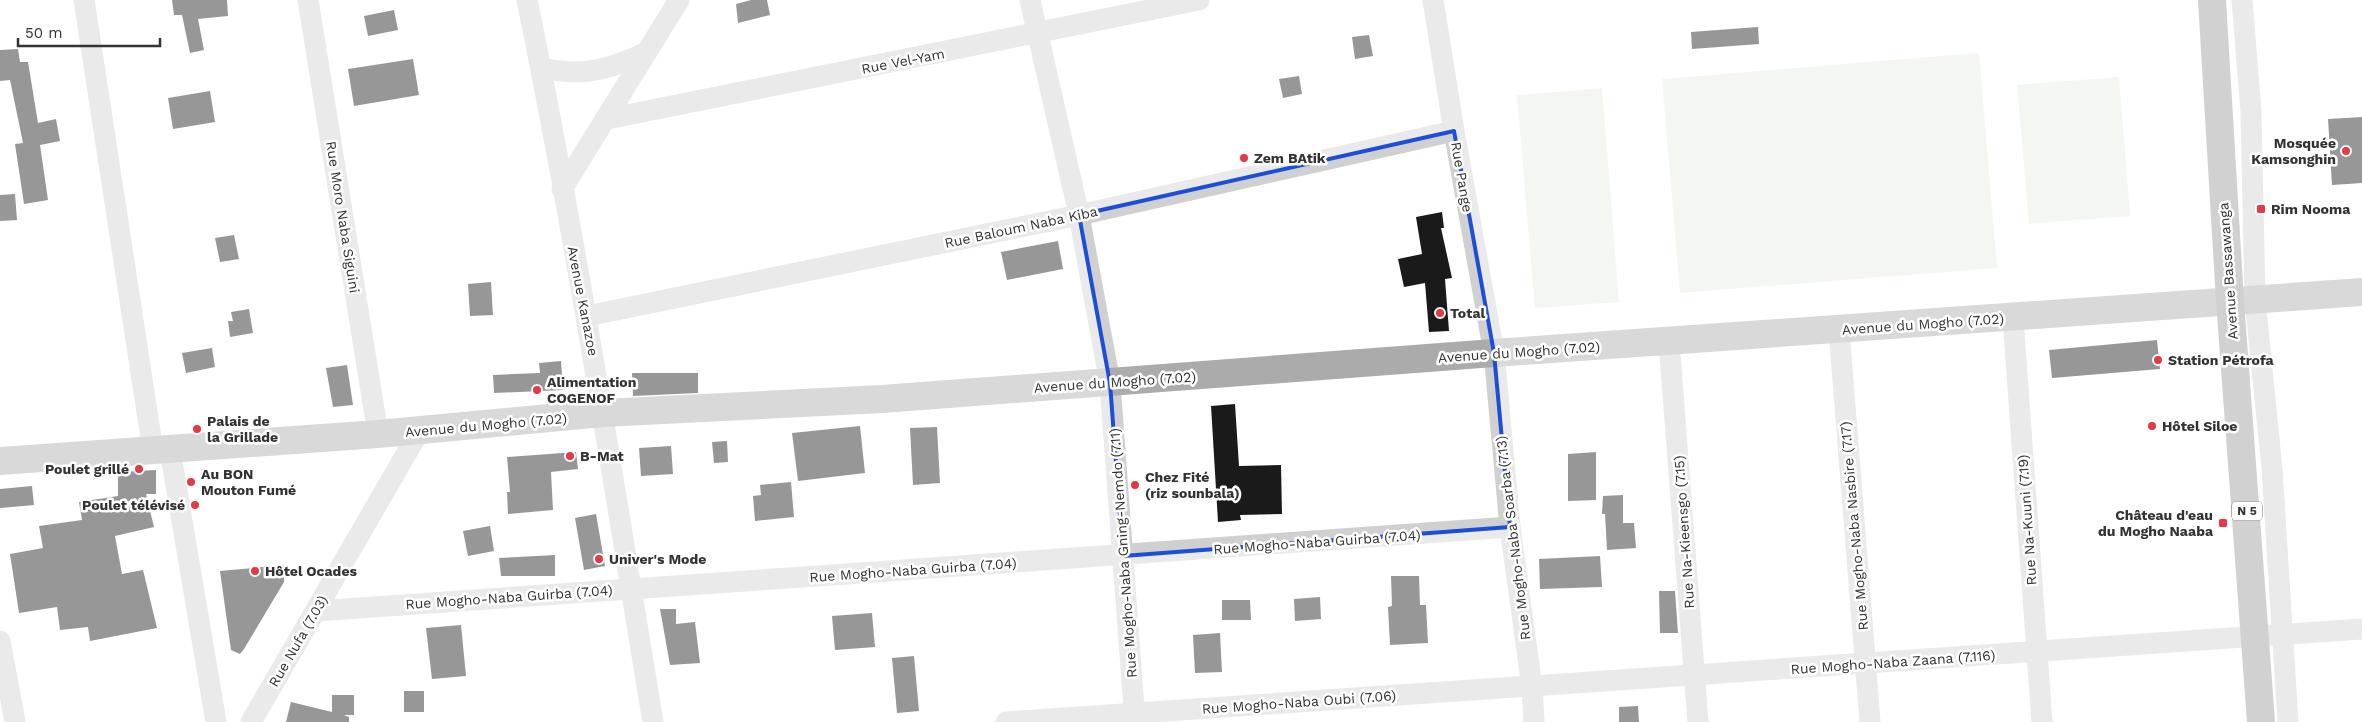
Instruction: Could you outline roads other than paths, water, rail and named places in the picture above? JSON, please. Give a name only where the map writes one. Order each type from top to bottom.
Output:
[{"type":"highway","name":"Avenue Bassawanga","points":[[2212,0],[2242,300],[2268,634],[2261,722]]},
{"type":"main road","name":"Avenue du Mogho (7.02)","points":[[0,461],[378,434],[603,413],[882,399],[1494,353],[2362,292]]},
{"type":"street","points":[[84,0],[162,450],[216,722]]},
{"type":"street","name":"Rue Moro Naba Siguini","points":[[308,0],[378,434]]},
{"type":"street","name":"Avenue Kanazoe","points":[[527,0],[587,316],[653,722]]},
{"type":"street","points":[[562,189],[679,0]]},
{"type":"street","name":"Rue Mogho-Naba Gning-Nemdo (7.11)","points":[[1030,0],[1079,215],[1110,383],[1135,717]]},
{"type":"street","name":"Rue Vel-Yam","points":[[607,119],[1199,0]]},
{"type":"street","name":"Rue Pange","points":[[1433,0],[1454,131],[1494,353]]},
{"type":"street","points":[[2242,0],[2250,112],[2242,300]]},
{"type":"street","points":[[541,68],[567,73],[585,72],[616,66],[647,52]]},
{"type":"street","name":"Rue Baloum Naba Kiba","points":[[587,316],[1079,215],[1454,131]]},
{"type":"street","name":"Rue Na-Kuuni (7.19)","points":[[2013,318],[2042,722]]},
{"type":"street","name":"Rue Mogho-Naba Nasbire (7.17)","points":[[1839,330],[1870,722]]},
{"type":"street","name":"Rue Na-Kieensgo (7.15)","points":[[1669,341],[1698,722]]},
{"type":"street","name":"Rue Mogho-Naba Soarba (7.13)","points":[[1494,353],[1510,527],[1532,687],[1534,722]]},
{"type":"street","name":"Rue Nufa (7.03)","points":[[251,722],[420,430]]},
{"type":"street","name":"Rue Mogho-Naba Guirba (7.04)","points":[[316,611],[631,588],[1123,556],[1510,527]]},
{"type":"street","name":"Rue Mogho-Naba Zaana (7.116)","points":[[1532,687],[2268,634],[2362,629]]},
{"type":"street","points":[[2268,634],[2288,722]]},
{"type":"street","points":[[0,641],[15,722]]},
{"type":"street","name":"Rue Mogho-Naba Oubi (7.06)","points":[[1006,722],[1135,717],[1532,687]]},
{"type":"place","name":"Mosquée Kamsonghin","points":[[2346,151]]},
{"type":"place","name":"Zem BAtik","points":[[1244,158]]},
{"type":"place","name":"Rim Nooma","points":[[2261,209]]},
{"type":"place","name":"Total","points":[[1440,313]]},
{"type":"place","name":"Station Pétrofa","points":[[2158,360]]},
{"type":"place","name":"Alimentation COGENOF","points":[[537,390]]},
{"type":"place","name":"Hôtel Siloe","points":[[2152,426]]},
{"type":"place","name":"Palais de la Grillade","points":[[197,429]]},
{"type":"place","name":"B-Mat","points":[[570,456]]},
{"type":"place","name":"Poulet grillé","points":[[139,469]]},
{"type":"place","name":"Au BON Mouton Fumé","points":[[191,482]]},
{"type":"place","name":"Chez Fité (riz sounbala)","points":[[1135,485]]},
{"type":"place","name":"Poulet télévisé","points":[[195,505]]},
{"type":"place","name":"Château d'eau du Mogho Naaba","points":[[2223,523]]},
{"type":"place","name":"Univer's Mode","points":[[599,559]]},
{"type":"place","name":"Hôtel Ocades","points":[[255,571]]}]
